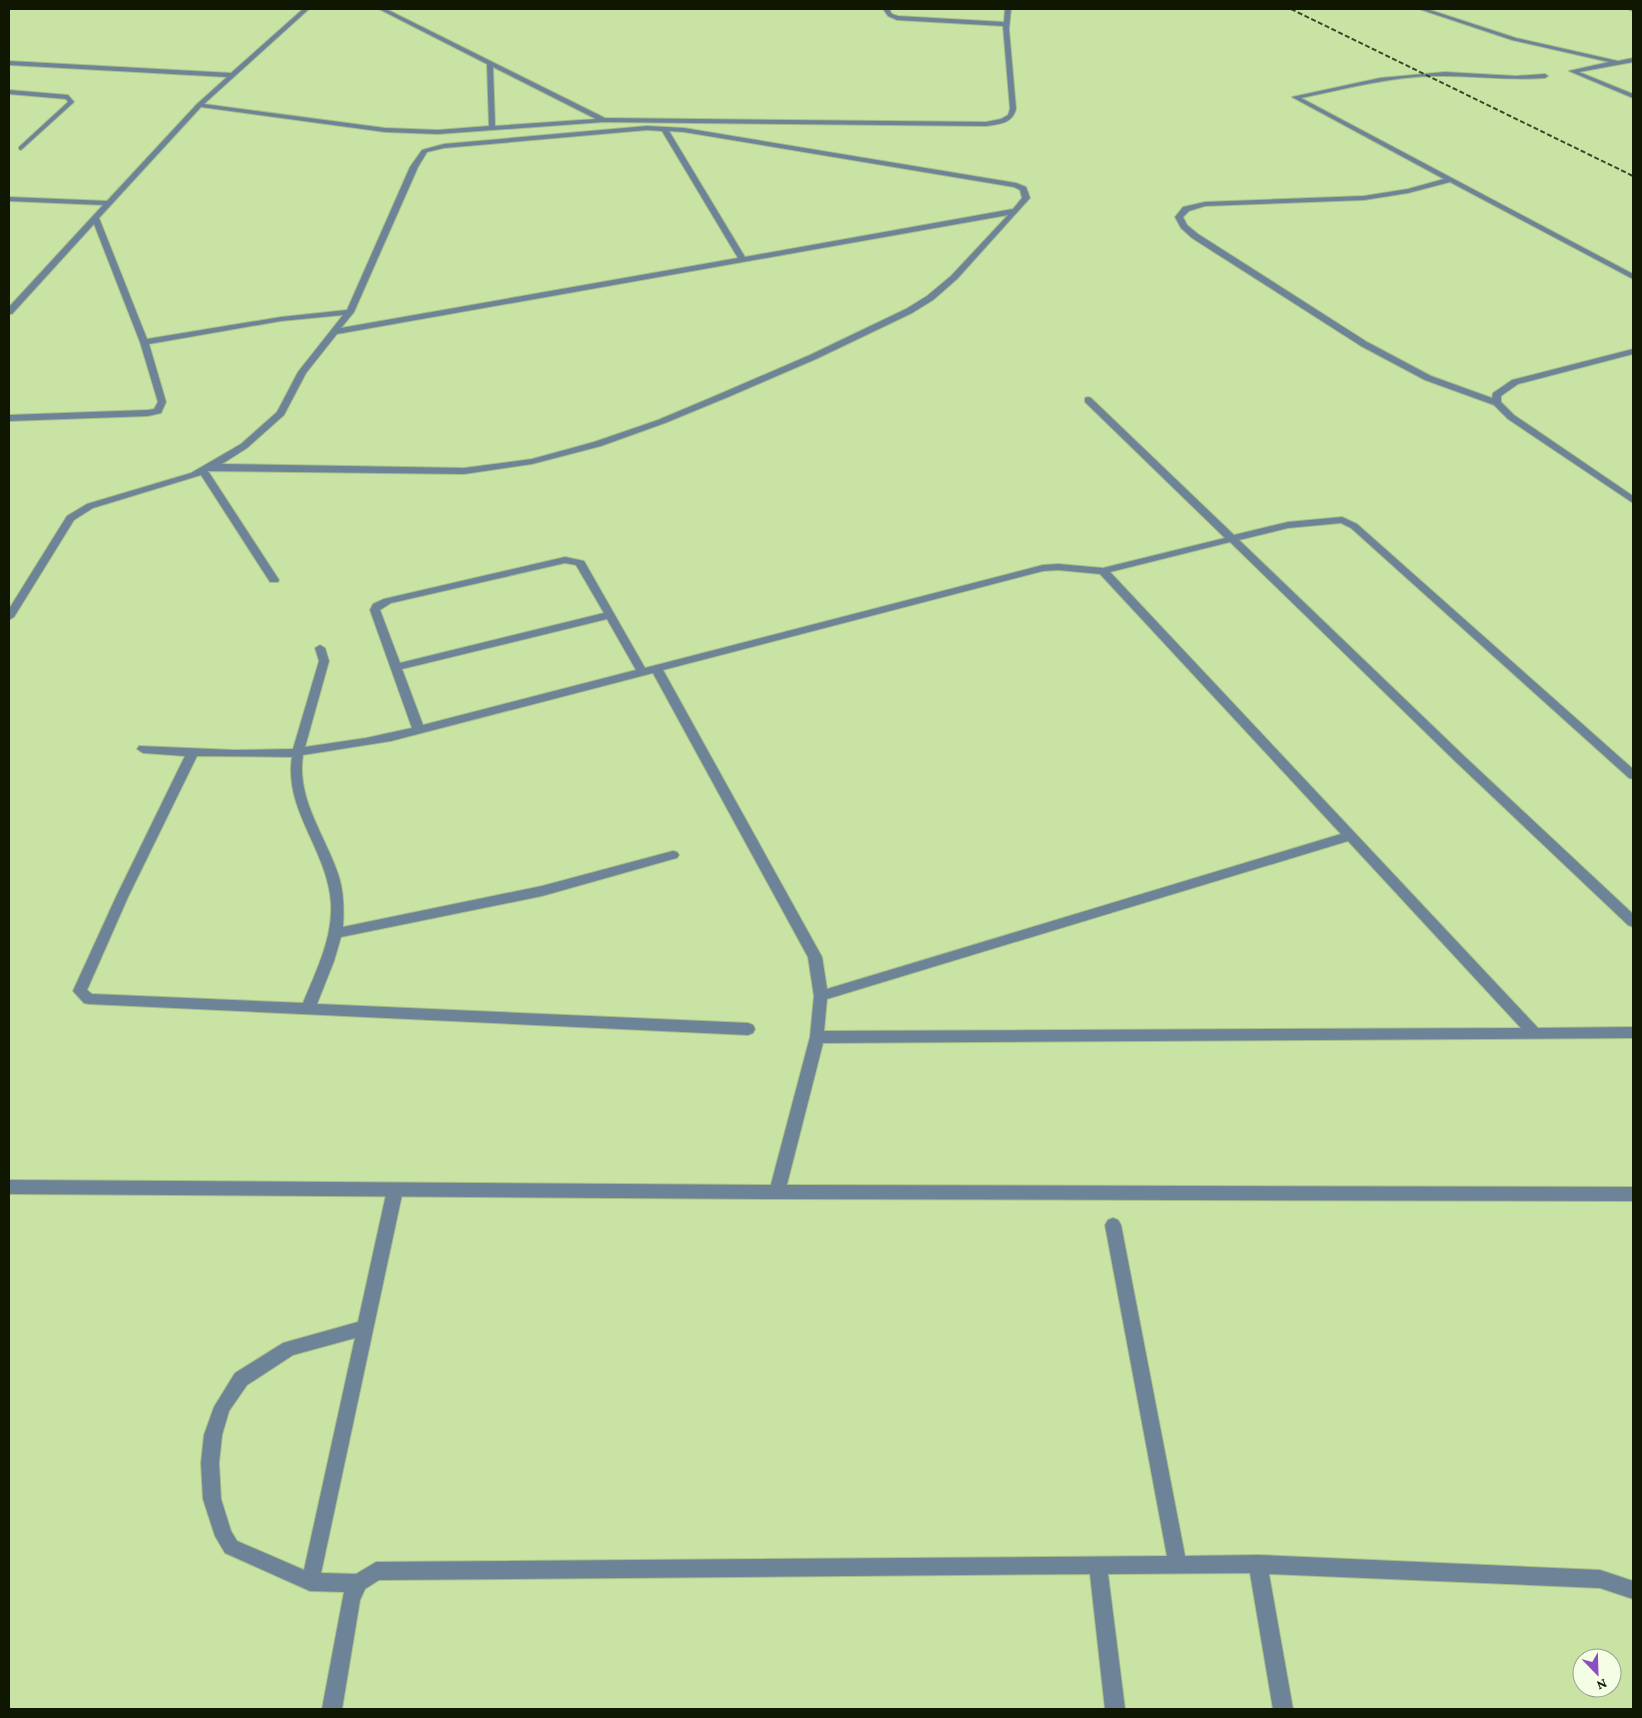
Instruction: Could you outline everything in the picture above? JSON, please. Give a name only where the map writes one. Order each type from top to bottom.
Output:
[{"type":"street","points":[[9,312],[200,106],[306,9]]},
{"type":"street","points":[[382,9],[604,120]]},
{"type":"street","points":[[886,9],[890,15],[898,18],[1006,24]]},
{"type":"street","points":[[200,106],[385,130],[438,132],[604,120],[986,124],[1003,121],[1011,116],[1013,109],[1006,24],[1008,9]]},
{"type":"street","points":[[1422,9],[1514,38],[1620,63]]},
{"type":"street","points":[[1633,60],[1572,71],[1633,96]]},
{"type":"street","points":[[9,62],[232,76]]},
{"type":"street","points":[[490,63],[492,129]]},
{"type":"street","points":[[1545,76],[1515,78],[1472,74],[1432,74],[1387,80],[1295,97],[1633,278]]},
{"type":"street","points":[[9,92],[68,97],[71,102],[20,148]]},
{"type":"street","points":[[9,617],[70,518],[90,506],[166,485],[206,469],[244,446],[281,413],[302,372],[350,312],[414,167],[424,151],[470,143],[647,128],[684,130],[1016,185],[1023,189],[1026,198],[1016,211],[944,288],[914,309],[797,364],[679,415],[602,444],[531,463],[464,472],[206,469]]},
{"type":"street","points":[[664,129],[743,260]]},
{"type":"street","points":[[1450,180],[1424,189],[1373,197],[1294,202],[1210,204],[1186,208],[1180,213],[1179,218],[1184,226],[1195,236],[1364,344],[1428,378],[1497,403],[1511,417],[1633,500]]},
{"type":"street","points":[[9,199],[110,203]]},
{"type":"street","points":[[335,332],[1016,211]]},
{"type":"street","points":[[9,418],[148,413],[158,411],[162,402],[144,342],[96,219]]},
{"type":"street","points":[[144,342],[281,319],[350,312]]},
{"type":"street","points":[[1497,403],[1496,395],[1515,382],[1633,351]]},
{"type":"street","points":[[1088,400],[1633,922]]},
{"type":"street","points":[[206,469],[274,580]]},
{"type":"street","points":[[143,749],[193,752],[298,752],[345,746],[419,730],[643,673],[1043,568],[1058,567],[1103,571],[1288,525],[1325,520],[1342,520],[1354,526],[1633,775]]},
{"type":"street","points":[[419,730],[375,610],[377,606],[388,601],[565,560],[572,560],[580,563],[643,673]]},
{"type":"street","points":[[1103,571],[1534,1033]]},
{"type":"street","points":[[396,667],[610,615]]},
{"type":"street","points":[[308,1008],[330,954],[336,933],[338,912],[334,879],[296,782],[298,752],[324,661],[320,648]]},
{"type":"street","points":[[657,669],[815,957],[821,996],[817,1037],[777,1192]]},
{"type":"street","points":[[193,752],[122,897],[80,991],[88,999],[748,1029]]},
{"type":"street","points":[[821,996],[1350,836]]},
{"type":"street","points":[[336,933],[542,891],[673,855]]},
{"type":"street","points":[[817,1037],[1633,1033]]},
{"type":"street","points":[[9,1188],[1633,1194]]},
{"type":"street","points":[[310,1582],[394,1190]]},
{"type":"street","points":[[1113,1225],[1178,1565]]},
{"type":"street","points":[[359,1583],[310,1582],[231,1548],[224,1536],[212,1499],[210,1463],[213,1435],[222,1407],[241,1379],[289,1348],[365,1328]]},
{"type":"street","points":[[1258,1564],[1283,1709]]},
{"type":"street","points":[[332,1709],[351,1598],[359,1583],[376,1571],[1258,1564],[1600,1580],[1633,1590]]},
{"type":"street","points":[[1098,1565],[1115,1709]]},
{"type":"railway","points":[[1291,9],[1633,176]]}]
